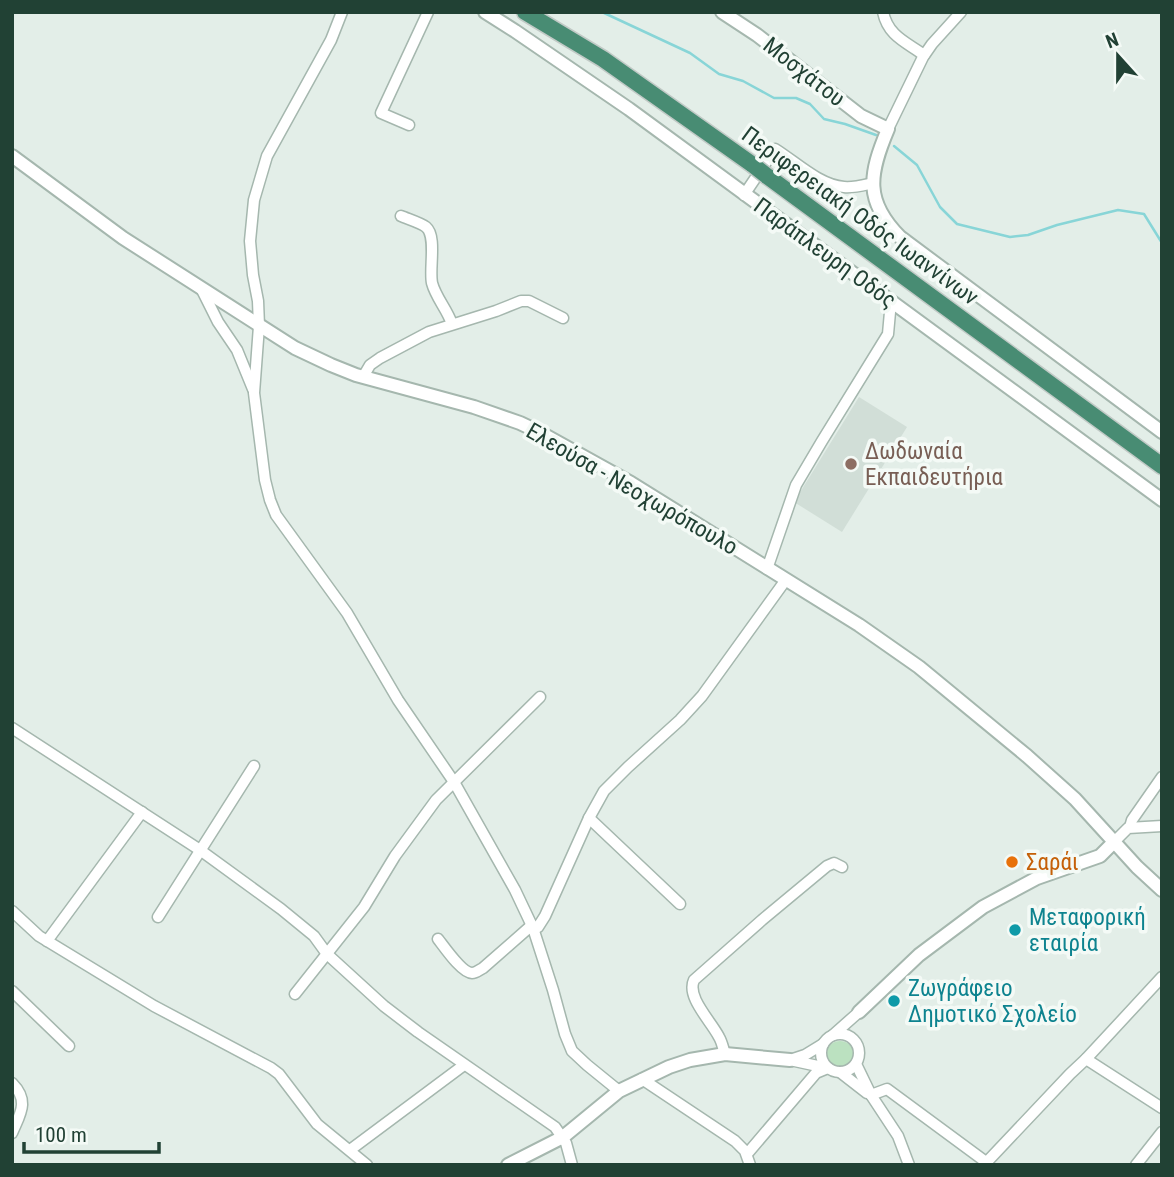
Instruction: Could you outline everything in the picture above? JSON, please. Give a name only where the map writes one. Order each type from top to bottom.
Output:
[{"type":"highway","name":"Περιφερειακή Οδός Ιωαννίνων","points":[[525,12],[638,83],[1162,466]]},
{"type":"street","points":[[342,12],[331,40],[267,156],[254,200],[250,241],[259,326],[254,393],[270,500],[276,515],[347,613],[398,699],[454,782],[515,890],[532,928],[572,1051],[619,1091]]},
{"type":"street","points":[[409,125],[381,113],[428,12]]},
{"type":"street","name":"Παράπλευρη Οδός","points":[[485,12],[597,87],[1162,500]]},
{"type":"street","name":"Μοσχάτου","points":[[722,12],[738,21],[861,116],[888,130]]},
{"type":"street","points":[[883,12],[892,32],[924,55]]},
{"type":"street","points":[[961,12],[924,55],[888,130],[879,153],[873,183],[879,210],[887,224],[900,237],[1162,432]]},
{"type":"street","points":[[744,194],[775,149],[828,183],[848,187],[873,183]]},
{"type":"street","name":"Ελεούσα - Νεοχωρόπουλο","points":[[12,156],[123,238],[295,348],[363,377],[474,407],[539,432],[631,483],[867,631],[933,678],[1052,778],[1162,890]]},
{"type":"street","points":[[401,216],[429,230],[432,241],[432,284],[447,309],[452,324]]},
{"type":"street","points":[[202,290],[218,322],[237,350],[254,393]]},
{"type":"street","points":[[363,377],[370,365],[380,358],[423,335],[525,300],[563,318]]},
{"type":"street","points":[[766,569],[796,485],[888,334],[891,302]]},
{"type":"street","points":[[438,939],[462,968],[468,973],[475,973],[532,928],[538,928],[589,818],[604,792],[702,696],[785,581]]},
{"type":"street","points":[[295,994],[364,907],[395,856],[429,809],[540,697]]},
{"type":"street","points":[[12,728],[200,850],[281,909],[314,936],[327,954],[384,1006],[555,1127],[563,1137],[572,1165]]},
{"type":"street","points":[[158,917],[254,766]]},
{"type":"street","points":[[1130,827],[1162,777]]},
{"type":"street","points":[[47,941],[142,812]]},
{"type":"street","points":[[589,818],[680,904]]},
{"type":"street","points":[[790,1060],[823,1044],[919,955],[983,907],[1037,878],[1100,856],[1130,827],[1162,826]]},
{"type":"street","points":[[724,1054],[718,1034],[693,994],[691,985],[694,980],[827,866],[834,863],[842,867]]},
{"type":"street","points":[[12,911],[47,941],[179,1020],[271,1068],[279,1074],[317,1124],[367,1165]]},
{"type":"street","points":[[871,1095],[887,1090],[985,1163],[1162,977]]},
{"type":"street","points":[[12,991],[69,1046]]},
{"type":"street","points":[[859,1012],[854,1026],[859,1052],[856,1064],[871,1095],[902,1144],[909,1165]]},
{"type":"street","points":[[832,1036],[844,1034],[855,1040]]},
{"type":"street","points":[[823,1044],[821,1057],[828,1068]]},
{"type":"street","points":[[508,1165],[563,1137],[619,1091],[679,1063],[699,1058],[724,1054],[790,1060],[828,1068],[840,1072],[871,1095]]},
{"type":"street","points":[[1086,1059],[1162,1108]]},
{"type":"street","points":[[840,1072],[856,1064]]},
{"type":"street","points":[[349,1150],[464,1065]]},
{"type":"street","points":[[748,1159],[816,1073],[828,1068]]},
{"type":"street","points":[[642,1079],[735,1141],[745,1151],[748,1159]]},
{"type":"street","points":[[12,1083],[20,1093],[23,1104],[12,1133]]},
{"type":"street","points":[[1136,1165],[1162,1132]]},
{"type":"shaded area","name":"Δωδωναία Εκπαιδευτήρια","points":[[859,397],[907,427],[842,532],[794,502]]},
{"type":"green space","points":[[840,1041],[850,1045],[854,1055],[850,1065],[840,1069],[830,1065],[826,1055],[830,1045]]},
{"type":"waterway","points":[[602,12],[690,53],[719,74],[743,81],[774,98],[796,98],[810,104],[824,119],[876,135]]},
{"type":"waterway","points":[[894,146],[917,165],[940,207],[957,224],[1010,237],[1028,235],[1118,210],[1144,214],[1162,243]]},
{"type":"place","name":"Δωδωναία Εκπαιδευτήρια","points":[[851,464]]},
{"type":"place","name":"Σαράι","points":[[1012,862]]},
{"type":"place","name":"Μεταφορική εταιρία","points":[[1015,930]]},
{"type":"place","name":"Ζωγράφειο Δημοτικό Σχολείο","points":[[894,1001]]}]
